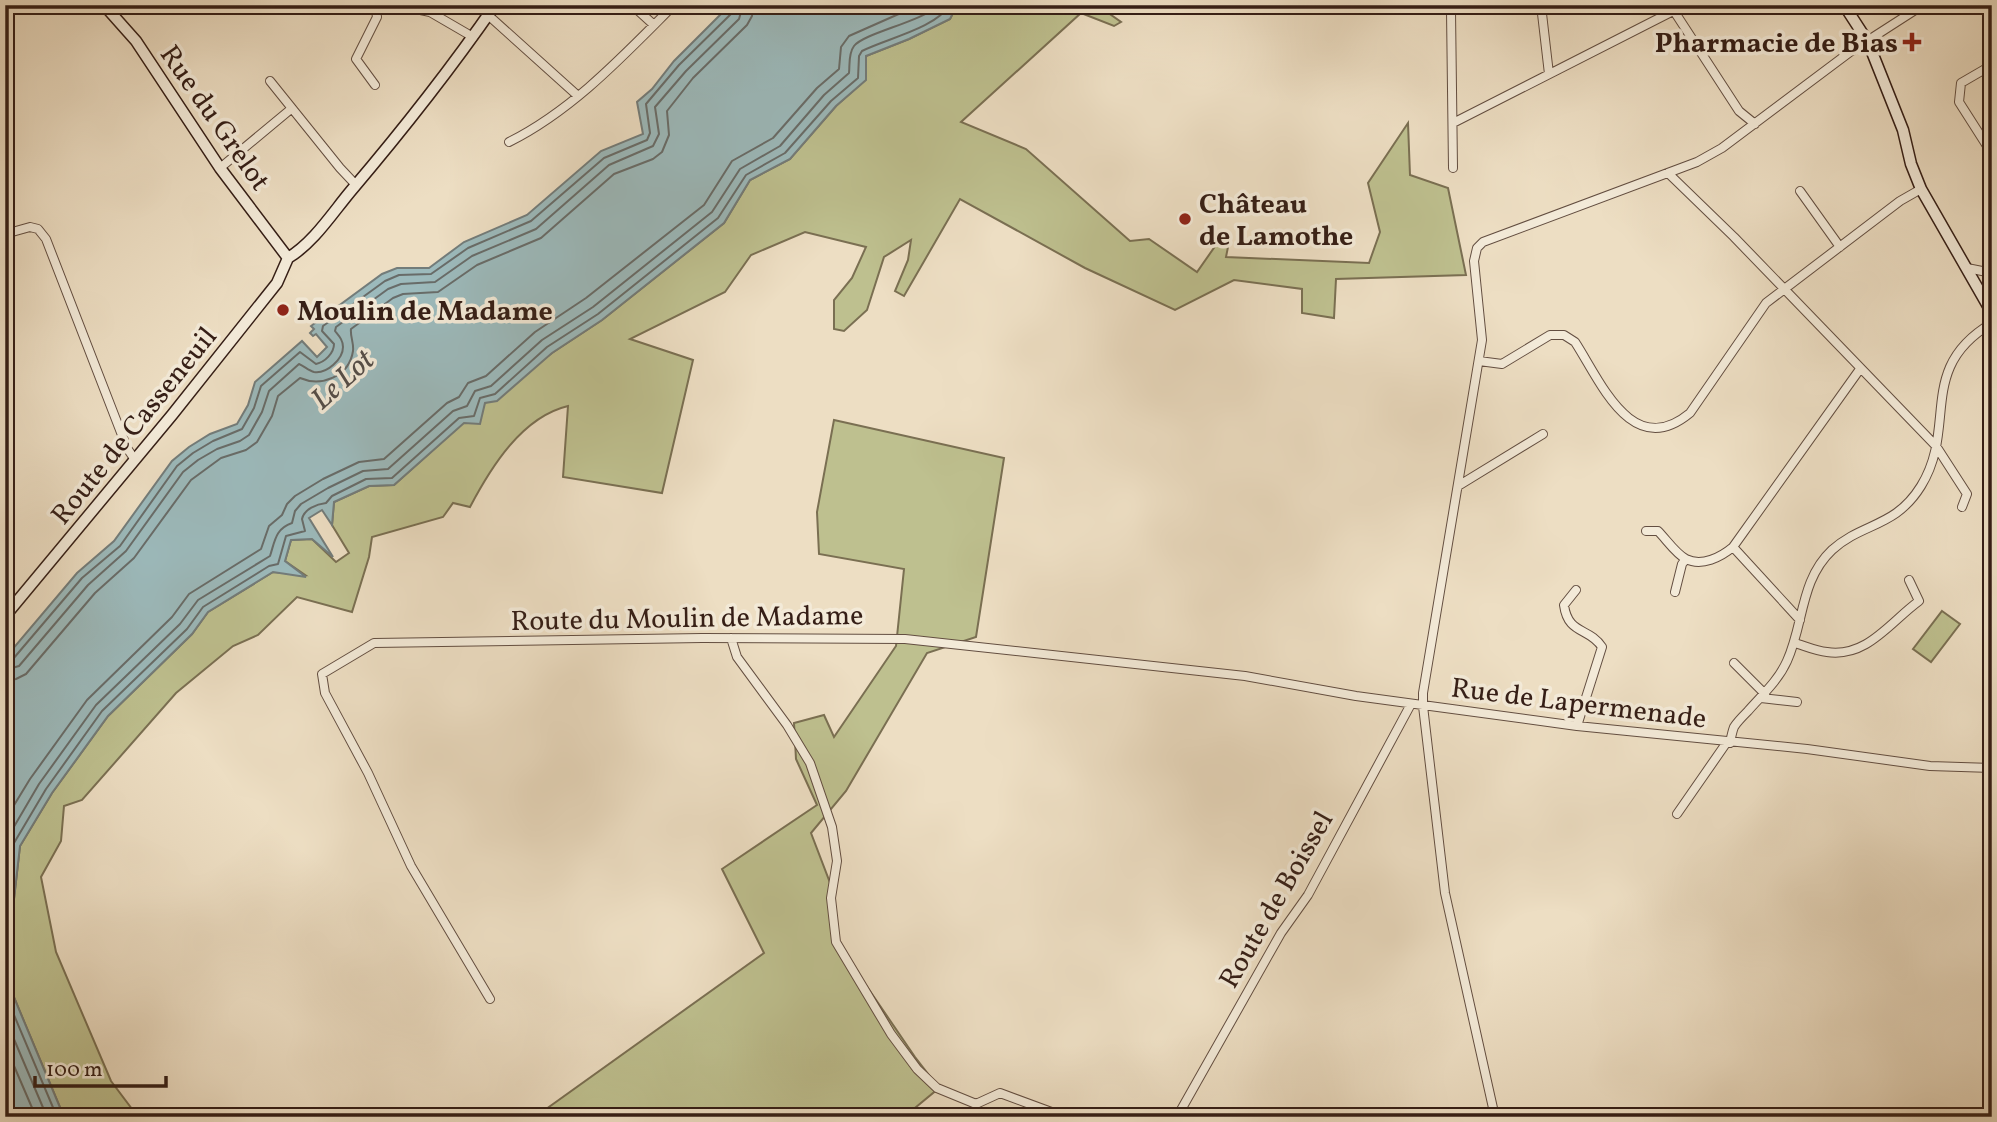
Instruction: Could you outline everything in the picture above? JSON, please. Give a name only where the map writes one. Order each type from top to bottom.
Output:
[{"type":"main road","name":"Rue du Grelot","points":[[104,5],[136,41],[220,168],[288,258]]},
{"type":"main road","points":[[1844,5],[1868,42],[1903,130],[1911,164],[1922,189],[1990,305]]},
{"type":"main road","points":[[288,258],[301,250],[356,185],[473,37],[491,10]]},
{"type":"main road","name":"Route de Casseneuil","points":[[5,616],[277,283],[288,258]]},
{"type":"street","points":[[375,5],[377,17],[356,59],[375,85]]},
{"type":"street","points":[[397,5],[430,12],[473,37]]},
{"type":"street","points":[[632,5],[654,25]]},
{"type":"street","points":[[509,142],[534,130],[605,74],[674,5]]},
{"type":"street","points":[[1453,168],[1451,11],[1455,5]]},
{"type":"street","points":[[1541,5],[1549,74]]},
{"type":"street","points":[[1453,123],[1685,5]]},
{"type":"street","points":[[1423,706],[1482,340],[1474,261],[1477,248],[1483,242],[1697,162],[1723,148],[1850,52],[1923,5]]},
{"type":"street","points":[[491,10],[578,96]]},
{"type":"street","points":[[1674,10],[1738,111],[1755,124]]},
{"type":"street","points":[[1991,151],[1959,102],[1961,83],[1992,65]]},
{"type":"street","points":[[270,81],[356,185]]},
{"type":"street","points":[[220,168],[291,109]]},
{"type":"street","points":[[1668,173],[1936,446],[1967,494],[1962,507]]},
{"type":"street","points":[[1479,361],[1502,364],[1550,335],[1564,335],[1575,342],[1620,411],[1630,421],[1645,428],[1661,428],[1678,423],[1690,413],[1766,303],[1900,201],[1922,189]]},
{"type":"street","points":[[1800,191],[1840,247]]},
{"type":"street","points":[[5,234],[30,228],[38,229],[46,239],[127,448],[135,460]]},
{"type":"street","points":[[1966,268],[1992,273]]},
{"type":"street","points":[[1728,743],[1734,726],[1763,696],[1786,664],[1795,643],[1807,588],[1818,566],[1845,539],[1895,516],[1909,503],[1931,469],[1946,374],[1965,342],[1992,323]]},
{"type":"street","points":[[1646,531],[1658,531],[1686,559],[1706,561],[1721,557],[1733,547],[1860,369]]},
{"type":"street","points":[[1458,486],[1543,434]]},
{"type":"street","points":[[1733,547],[1800,620]]},
{"type":"street","points":[[1675,592],[1682,564],[1686,559]]},
{"type":"street","points":[[1795,643],[1828,652],[1852,652],[1869,644],[1919,601],[1909,580]]},
{"type":"street","points":[[1576,590],[1564,605],[1566,617],[1580,632],[1596,637],[1602,647],[1577,726]]},
{"type":"street","points":[[731,638],[737,657],[787,725],[810,763],[832,827],[837,861],[831,898],[836,942],[891,1034],[917,1069],[937,1088],[976,1104],[1000,1093],[1065,1117]]},
{"type":"street","name":"Route du Moulin de Madame","points":[[491,999],[411,866],[368,773],[325,693],[323,674],[374,643],[731,638],[905,639],[1245,676],[1423,706]]},
{"type":"street","points":[[1734,663],[1763,696],[1797,702]]},
{"type":"street","name":"Route de Boissel","points":[[1177,1117],[1281,933],[1308,895],[1411,704]]},
{"type":"street","name":"Rue de Lapermenade","points":[[1495,1117],[1445,893],[1423,706],[1728,743],[1807,749],[1930,765],[1992,768]]},
{"type":"street","name":"Rue de Lapermenade","points":[[1676,814],[1728,743]]},
{"type":"green space","points":[[957,5],[1097,5],[1121,22],[1114,26],[1081,13],[961,122],[1026,149],[1130,241],[1149,239],[1197,272],[1223,235],[1230,237],[1226,257],[1369,263],[1380,232],[1368,183],[1408,123],[1410,175],[1448,188],[1466,275],[1336,279],[1334,318],[1302,313],[1302,289],[1234,280],[1175,310],[1085,268],[960,199],[904,296],[895,291],[908,260],[911,240],[884,257],[867,310],[844,331],[834,329],[834,300],[852,278],[866,247],[805,232],[751,255],[725,292],[630,339],[693,360],[662,493],[563,477],[568,406],[551,412],[522,432],[498,460],[470,507],[453,503],[443,517],[372,537],[369,557],[352,612],[297,597],[258,635],[233,646],[176,693],[82,800],[64,806],[61,841],[41,877],[56,952],[111,1081],[138,1117],[64,1117],[13,995],[14,899],[20,846],[52,793],[108,716],[192,634],[208,612],[273,572],[305,575],[285,561],[291,540],[312,539],[336,562],[349,553],[332,525],[334,502],[369,486],[394,485],[485,403],[602,320],[724,223],[750,180],[790,159],[836,106],[865,80],[866,56],[950,19]]},
{"type":"green space","points":[[834,420],[1004,458],[976,637],[927,653],[846,791],[811,833],[832,888],[833,937],[939,1088],[904,1117],[535,1117],[764,953],[722,869],[817,805],[796,759],[794,723],[824,715],[834,737],[896,646],[904,569],[819,554],[817,512]]},
{"type":"green space","points":[[1942,611],[1960,624],[1931,662],[1913,649]]},
{"type":"water","name":"Le Lot","points":[[730,5],[957,5],[950,19],[866,56],[866,80],[836,106],[790,159],[750,180],[724,223],[602,320],[552,353],[497,401],[485,403],[480,424],[464,423],[394,485],[369,486],[334,502],[332,525],[322,510],[309,518],[333,557],[312,539],[291,540],[285,561],[306,577],[273,572],[208,612],[192,634],[108,716],[52,793],[20,846],[14,899],[13,995],[64,1117],[5,1117],[5,658],[77,573],[114,541],[172,461],[210,434],[237,424],[248,405],[255,382],[302,341],[317,357],[327,347],[316,334],[313,336],[310,333],[314,329],[311,326],[382,274],[397,268],[429,268],[464,242],[527,215],[601,151],[643,134],[637,102]]},
{"type":"place","name":"Pharmacie de Bias","points":[[1912,42]]},
{"type":"place","name":"Château de Lamothe","points":[[1185,219]]},
{"type":"place","name":"Moulin de Madame","points":[[283,310]]}]
